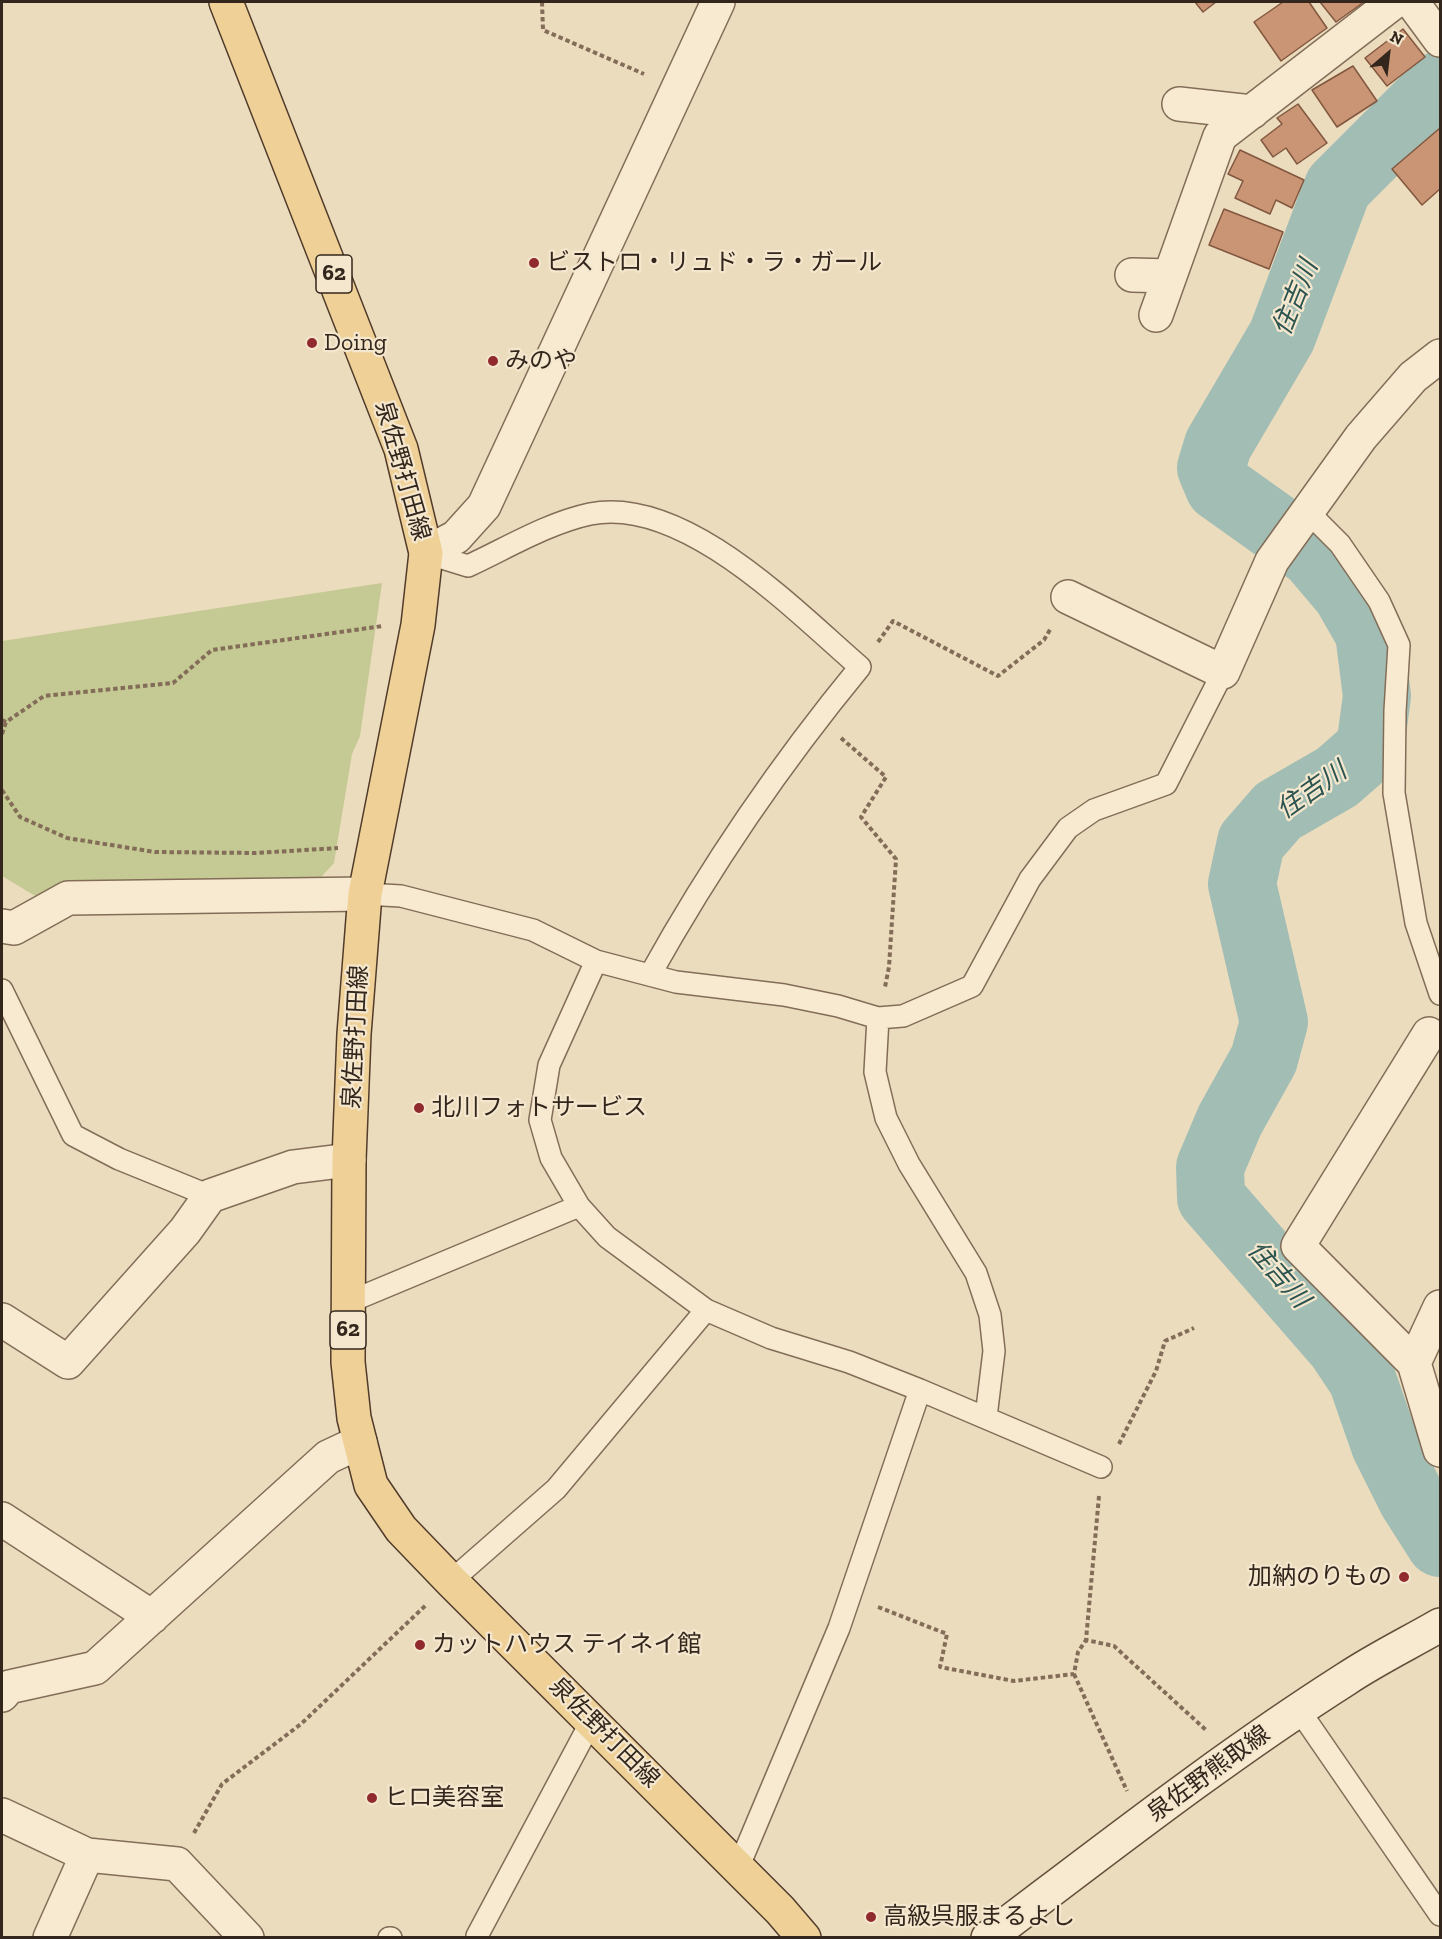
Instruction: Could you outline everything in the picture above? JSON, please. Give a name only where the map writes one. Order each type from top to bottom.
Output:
[{"type":"main road","name":"泉佐野打田線","points":[[226,2],[401,449],[426,553],[418,625],[365,894],[354,1034],[348,1362],[354,1418],[371,1485],[401,1529],[450,1581],[592,1720],[804,1938]]},
{"type":"street","points":[[426,553],[456,537],[484,506],[718,2]]},
{"type":"street","points":[[1156,315],[1220,136],[1413,3],[1439,38]]},
{"type":"street","points":[[1179,104],[1252,112]]},
{"type":"street","points":[[1132,275],[1170,276]]},
{"type":"street","points":[[1068,597],[1223,672],[1272,561],[1361,437],[1413,377],[1440,356]]},
{"type":"street","points":[[2,926],[14,928],[68,898],[365,894]]},
{"type":"street","points":[[1429,1034],[1298,1246],[1414,1363],[1440,1450]]},
{"type":"street","points":[[2,1320],[68,1362],[185,1231],[210,1196],[293,1167],[350,1160]]},
{"type":"street","points":[[1414,1363],[1440,1307]]},
{"type":"street","points":[[2,1695],[9,1687],[95,1668],[328,1457],[360,1442]]},
{"type":"street","points":[[2,1519],[152,1617]]},
{"type":"street","name":"泉佐野熊取線","points":[[988,1938],[1232,1756],[1347,1678],[1440,1625]]},
{"type":"street","points":[[2,1815],[87,1855],[177,1864],[237,1932]]},
{"type":"street","points":[[50,1938],[87,1855]]},
{"type":"lane","points":[[426,553],[468,566],[546,529],[591,514],[638,513],[687,532],[748,570],[860,667],[818,718],[693,899],[650,975]]},
{"type":"lane","points":[[1305,514],[1340,544],[1379,601],[1400,645],[1395,711],[1394,793],[1416,923],[1440,994]]},
{"type":"lane","points":[[365,894],[401,896],[533,930],[596,961],[676,982],[784,994],[878,1018],[903,1016],[972,986],[1030,879],[1068,828],[1094,810],[1166,784],[1223,672]]},
{"type":"lane","points":[[596,961],[549,1065],[540,1120],[551,1158],[579,1206],[607,1237],[706,1310],[771,1338],[849,1362],[920,1390],[1101,1467]]},
{"type":"lane","points":[[2,990],[73,1135],[119,1159],[210,1196]]},
{"type":"lane","points":[[878,1018],[875,1072],[886,1118],[909,1164],[976,1273],[990,1315],[994,1351],[986,1417]]},
{"type":"lane","points":[[349,1302],[579,1206]]},
{"type":"lane","points":[[450,1581],[555,1489],[706,1310]]},
{"type":"lane","points":[[738,1868],[795,1738],[850,1596],[920,1390]]},
{"type":"lane","points":[[1299,1710],[1440,1915]]},
{"type":"lane","points":[[477,1937],[592,1720]]},
{"type":"path","points":[[543,2],[543,30],[678,89]]},
{"type":"path","points":[[860,667],[893,621],[998,676],[1044,640],[1068,597]]},
{"type":"path","points":[[2,734],[4,721],[44,696],[173,683],[212,650],[383,626]]},
{"type":"path","points":[[818,718],[886,777],[861,817],[896,859],[890,967],[878,1018]]},
{"type":"path","points":[[2,790],[20,817],[67,838],[155,852],[256,853],[344,848]]},
{"type":"path","points":[[1141,1823],[1074,1674],[1078,1652],[1086,1640],[1101,1467],[1113,1456],[1156,1371],[1165,1341],[1194,1328]]},
{"type":"path","points":[[177,1864],[222,1784],[301,1724],[450,1581]]},
{"type":"path","points":[[850,1596],[947,1634],[940,1667],[1014,1681],[1074,1674]]},
{"type":"path","points":[[1086,1640],[1114,1646],[1190,1714],[1232,1756]]},
{"type":"green space","points":[[382,583],[360,736],[352,754],[334,863],[312,887],[42,900],[2,876],[2,641]]},
{"type":"building","points":[[1195,2],[1216,2],[1203,12]]},
{"type":"building","points":[[1283,2],[1309,2],[1327,28],[1281,61],[1254,22]]},
{"type":"building","points":[[1320,2],[1364,2],[1336,22]]},
{"type":"building","points":[[1403,29],[1425,57],[1387,86],[1365,58]]},
{"type":"building","points":[[1353,66],[1377,101],[1337,127],[1312,90]]},
{"type":"building","points":[[1298,104],[1327,143],[1297,164],[1286,148],[1273,157],[1261,140],[1282,124],[1277,118]]},
{"type":"building","points":[[1440,128],[1440,189],[1422,205],[1392,169]]},
{"type":"building","points":[[1240,150],[1304,180],[1292,208],[1276,200],[1270,214],[1235,198],[1243,181],[1228,174]]},
{"type":"building","points":[[1224,209],[1283,232],[1269,269],[1209,245]]},
{"type":"waterway","name":"住吉川","points":[[1440,85],[1338,187],[1282,336],[1218,445],[1211,468],[1219,487],[1313,554],[1346,593],[1369,633],[1377,696],[1370,748],[1337,777],[1278,811],[1251,842],[1242,884],[1274,1022],[1264,1059],[1230,1120],[1210,1167],[1211,1198],[1340,1346],[1362,1379],[1385,1445],[1412,1499],[1440,1543]]},
{"type":"place","name":"ビストロ・リュド・ラ・ガール","points":[[534,263]]},
{"type":"place","name":"Doing","points":[[312,343]]},
{"type":"place","name":"みのや","points":[[493,361]]},
{"type":"place","name":"北川フォトサービス","points":[[419,1108]]},
{"type":"place","name":"加納のりもの","points":[[1404,1577]]},
{"type":"place","name":"カットハウス テイネイ館","points":[[420,1645]]},
{"type":"place","name":"ヒロ美容室","points":[[372,1798]]},
{"type":"place","name":"高級呉服まるよし","points":[[871,1917]]}]
